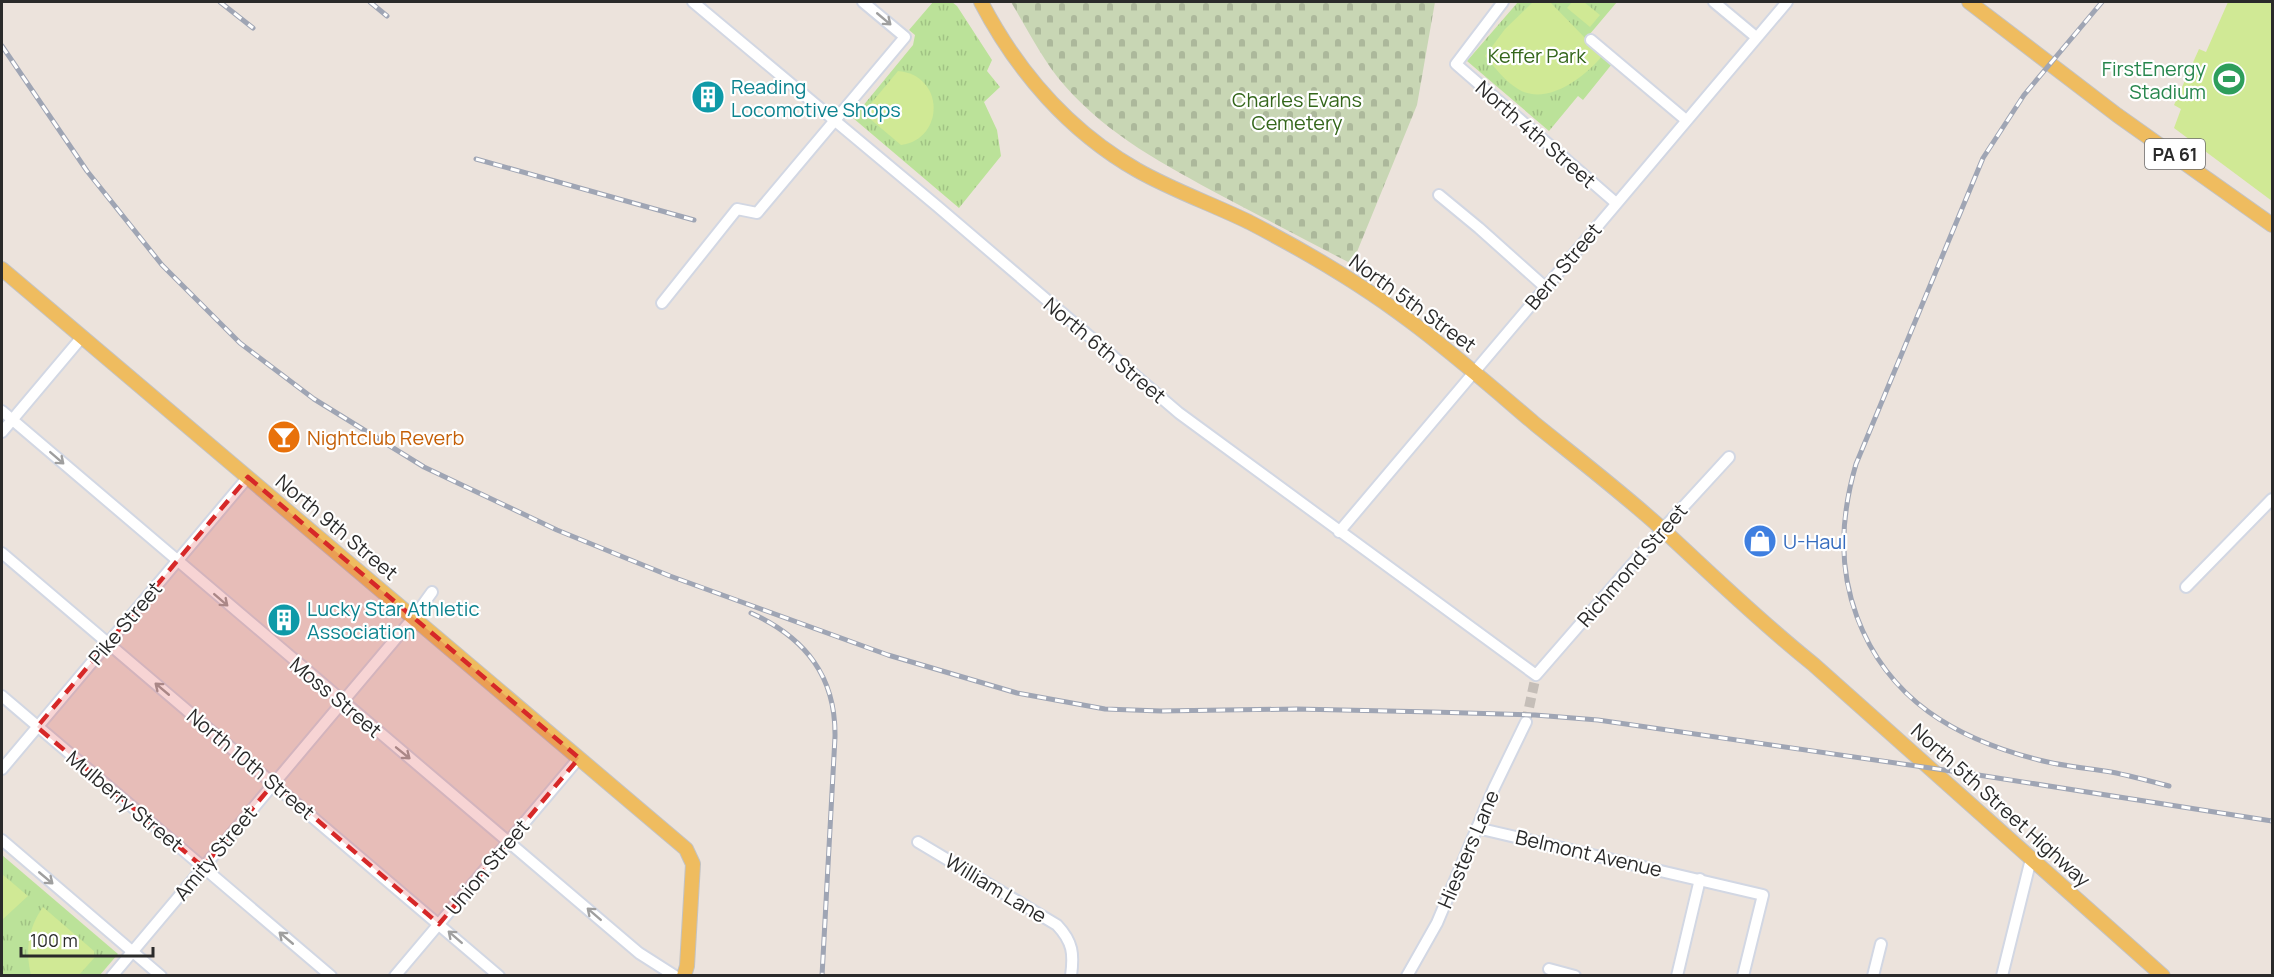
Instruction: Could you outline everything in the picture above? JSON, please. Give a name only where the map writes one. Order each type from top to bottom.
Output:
[{"type":"main road","name":"North 5th Street","points":[[981,2],[1005,44],[1029,77],[1088,137],[1145,174],[1247,221],[1326,265],[1410,320],[1662,530],[1782,639],[1813,664]]},
{"type":"main road","name":"PA 61","points":[[1968,2],[2117,115],[2272,225]]},
{"type":"main road","name":"North 9th Street","points":[[2,269],[681,844],[692,858],[693,864],[687,966],[684,975]]},
{"type":"main road","name":"North 5th Street Highway","points":[[1813,664],[2163,975]]},
{"type":"street","name":"North 6th Street","points":[[693,2],[1176,411],[1536,675]]},
{"type":"street","points":[[662,303],[737,209],[757,213],[905,37],[863,2]]},
{"type":"street","name":"North 4th Street","points":[[1503,2],[1456,64],[1616,203]]},
{"type":"street","points":[[1714,2],[1756,37]]},
{"type":"street","name":"Bern Street","points":[[1339,532],[1787,2]]},
{"type":"street","points":[[1591,40],[1686,120]]},
{"type":"street","points":[[1439,195],[1545,287]]},
{"type":"street","points":[[2,432],[82,337]]},
{"type":"street","name":"Moss Street","points":[[2,411],[639,952],[675,975]]},
{"type":"street","name":"Richmond Street","points":[[1536,675],[1729,457]]},
{"type":"street","name":"Pike Street","points":[[2,769],[248,477]]},
{"type":"street","points":[[2186,587],[2272,499]]},
{"type":"street","name":"North 10th Street","points":[[2,553],[499,975]]},
{"type":"street","name":"Amity Street","points":[[112,975],[414,617],[432,592]]},
{"type":"street","name":"Mulberry Street","points":[[2,696],[331,975]]},
{"type":"street","name":"Hiesters Lane","points":[[1407,975],[1437,922],[1526,722]]},
{"type":"street","name":"Union Street","points":[[395,975],[579,758]]},
{"type":"street","name":"Belmont Avenue","points":[[1477,828],[1763,895],[1743,975]]},
{"type":"street","points":[[2,840],[161,975]]},
{"type":"street","name":"William Lane","points":[[918,842],[1057,925],[1068,940],[1074,955],[1071,975]]},
{"type":"street","points":[[2002,975],[2031,859]]},
{"type":"street","points":[[1677,975],[1700,879]]},
{"type":"street","points":[[1873,975],[1881,944]]},
{"type":"street","points":[[1549,969],[1575,975]]},
{"type":"highlighted area","points":[[248,477],[579,758],[439,924],[274,783],[203,867],[37,727]]},
{"type":"green space","points":[[933,2],[952,2],[957,6],[992,60],[987,71],[1000,87],[984,102],[997,130],[1001,156],[959,208],[853,118],[913,45],[915,35],[909,30]]},
{"type":"green space","name":"Charles Evans Cemetery","points":[[1011,2],[1435,2],[1417,105],[1352,264],[1180,173],[1119,135],[1082,104],[1065,86],[1043,56]]},
{"type":"green space","name":"Keffer Park","points":[[1518,2],[1617,2],[1584,41],[1612,64],[1583,100],[1578,96],[1549,131],[1467,61]]},
{"type":"green space","points":[[1533,2],[1550,2],[1586,39],[1585,41],[1602,56],[1586,73],[1564,87],[1541,94],[1529,94],[1513,86],[1485,56],[1505,29]]},
{"type":"green space","points":[[1572,2],[1584,2],[1600,15],[1590,27],[1567,8]]},
{"type":"green space","name":"FirstEnergy Stadium","points":[[2228,2],[2272,2],[2272,201],[2174,128],[2181,109],[2174,105],[2199,49],[2206,52]]},
{"type":"green space","points":[[898,71],[913,75],[924,83],[931,95],[934,107],[932,120],[926,131],[915,140],[901,145],[863,113]]},
{"type":"green space","points":[[2,855],[118,954],[100,975],[2,975]]},
{"type":"green space","points":[[2,874],[28,896],[2,920]]},
{"type":"green space","points":[[43,907],[94,951],[95,957],[79,975],[31,975],[28,957],[29,940],[34,923]]},
{"type":"tunnel","points":[[1526,722],[1536,675]]},
{"type":"railway","points":[[220,2],[253,28]]},
{"type":"railway","points":[[370,2],[387,16]]},
{"type":"railway","points":[[2102,2],[2024,95],[1983,158],[1856,464],[1847,503],[1844,560],[1851,598],[1870,646],[1906,693],[1928,712],[1953,727],[2009,751],[2048,762],[2111,772],[2169,786]]},
{"type":"railway","points":[[2,46],[87,171],[162,265],[240,343],[314,399],[424,467],[557,530],[670,576],[888,655],[1017,693],[1105,709],[1433,712],[1535,715],[1598,720],[1972,774],[2272,821]]},
{"type":"railway","points":[[476,159],[694,220]]},
{"type":"railway","points":[[751,613],[787,634],[802,647],[823,678],[834,715],[835,737],[822,976]]},
{"type":"place","name":"FirstEnergy Stadium","points":[[2229,79]]},
{"type":"place","name":"Reading Locomotive Shops","points":[[708,97]]},
{"type":"place","name":"Nightclub Reverb","points":[[284,437]]},
{"type":"place","name":"U-Haul","points":[[1760,541]]},
{"type":"place","name":"Lucky Star Athletic Association","points":[[284,620]]}]
